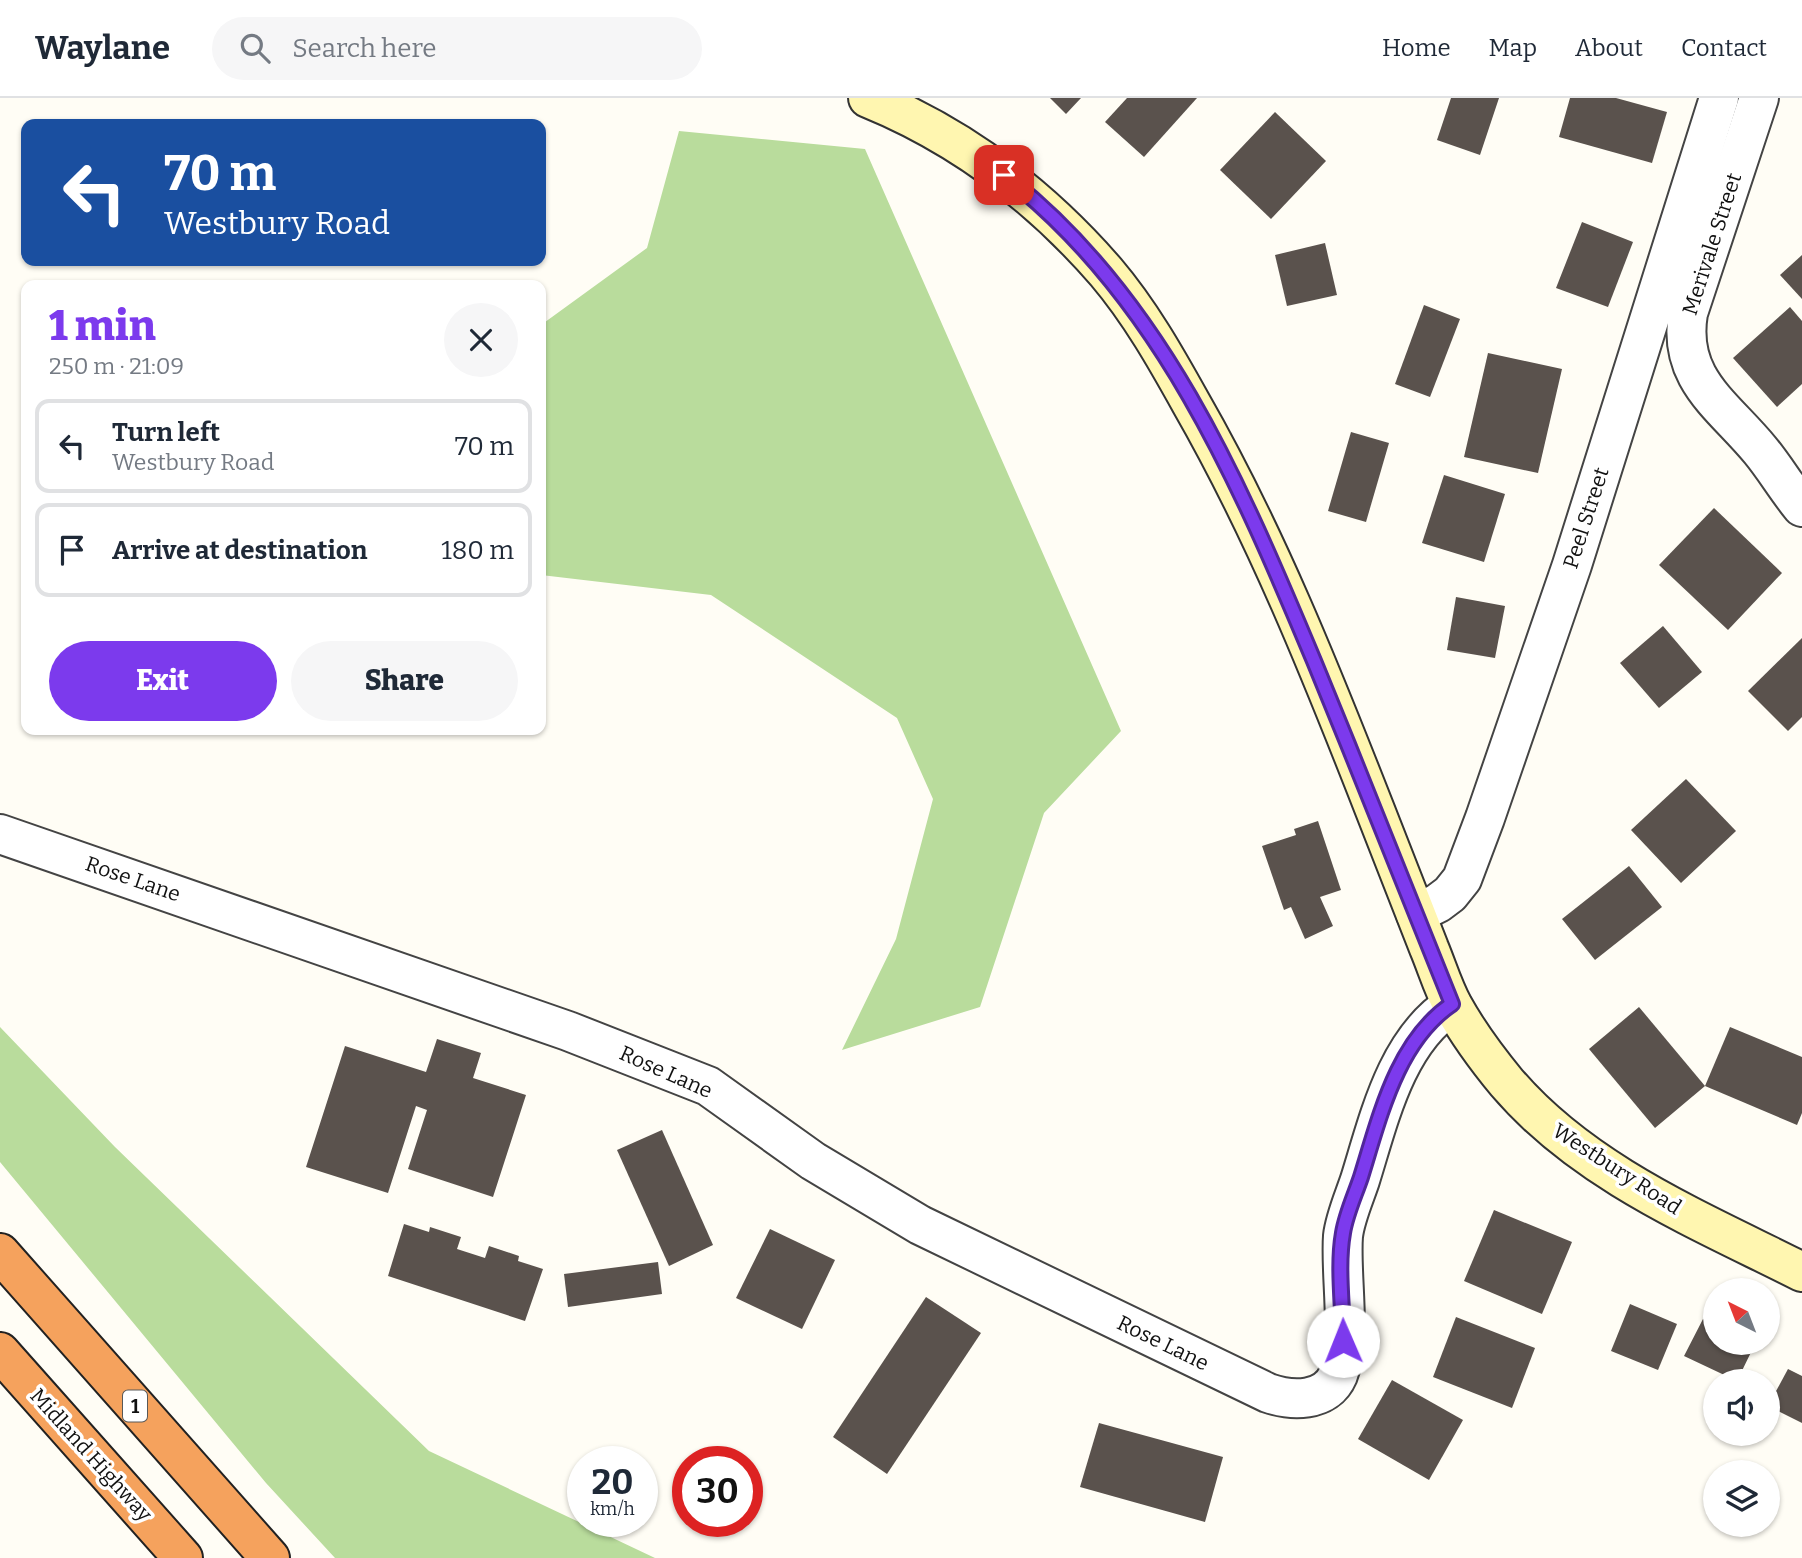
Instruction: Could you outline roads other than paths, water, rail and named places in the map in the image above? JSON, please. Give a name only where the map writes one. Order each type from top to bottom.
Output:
[{"type":"highway","name":"1","points":[[0,1253],[270,1558]]},
{"type":"highway","name":"Midland Highway","points":[[0,1352],[183,1558]]},
{"type":"main road","name":"Westbury Road","points":[[868,98],[932,127],[984,160],[1025,191],[1071,234],[1109,275],[1167,360],[1221,455],[1259,535],[1357,766],[1452,1004],[1507,1083],[1539,1117],[1571,1143],[1666,1204],[1802,1272]]},
{"type":"street","name":"Peel Street","points":[[1416,914],[1450,894],[1462,879],[1485,818],[1572,565],[1719,98]]},
{"type":"street","name":"Merivale Street","points":[[1759,98],[1688,313],[1684,335],[1688,357],[1698,377],[1761,451],[1802,507]]},
{"type":"street","name":"Merivale Street","points":[[1761,451],[1802,472]]},
{"type":"street","name":"Rose Lane","points":[[0,834],[568,1031],[708,1086],[813,1161],[920,1225],[1268,1393],[1291,1400],[1319,1394],[1338,1376],[1343,1341],[1343,1245],[1347,1221],[1396,1076],[1415,1040],[1432,1017],[1452,1004]]}]
